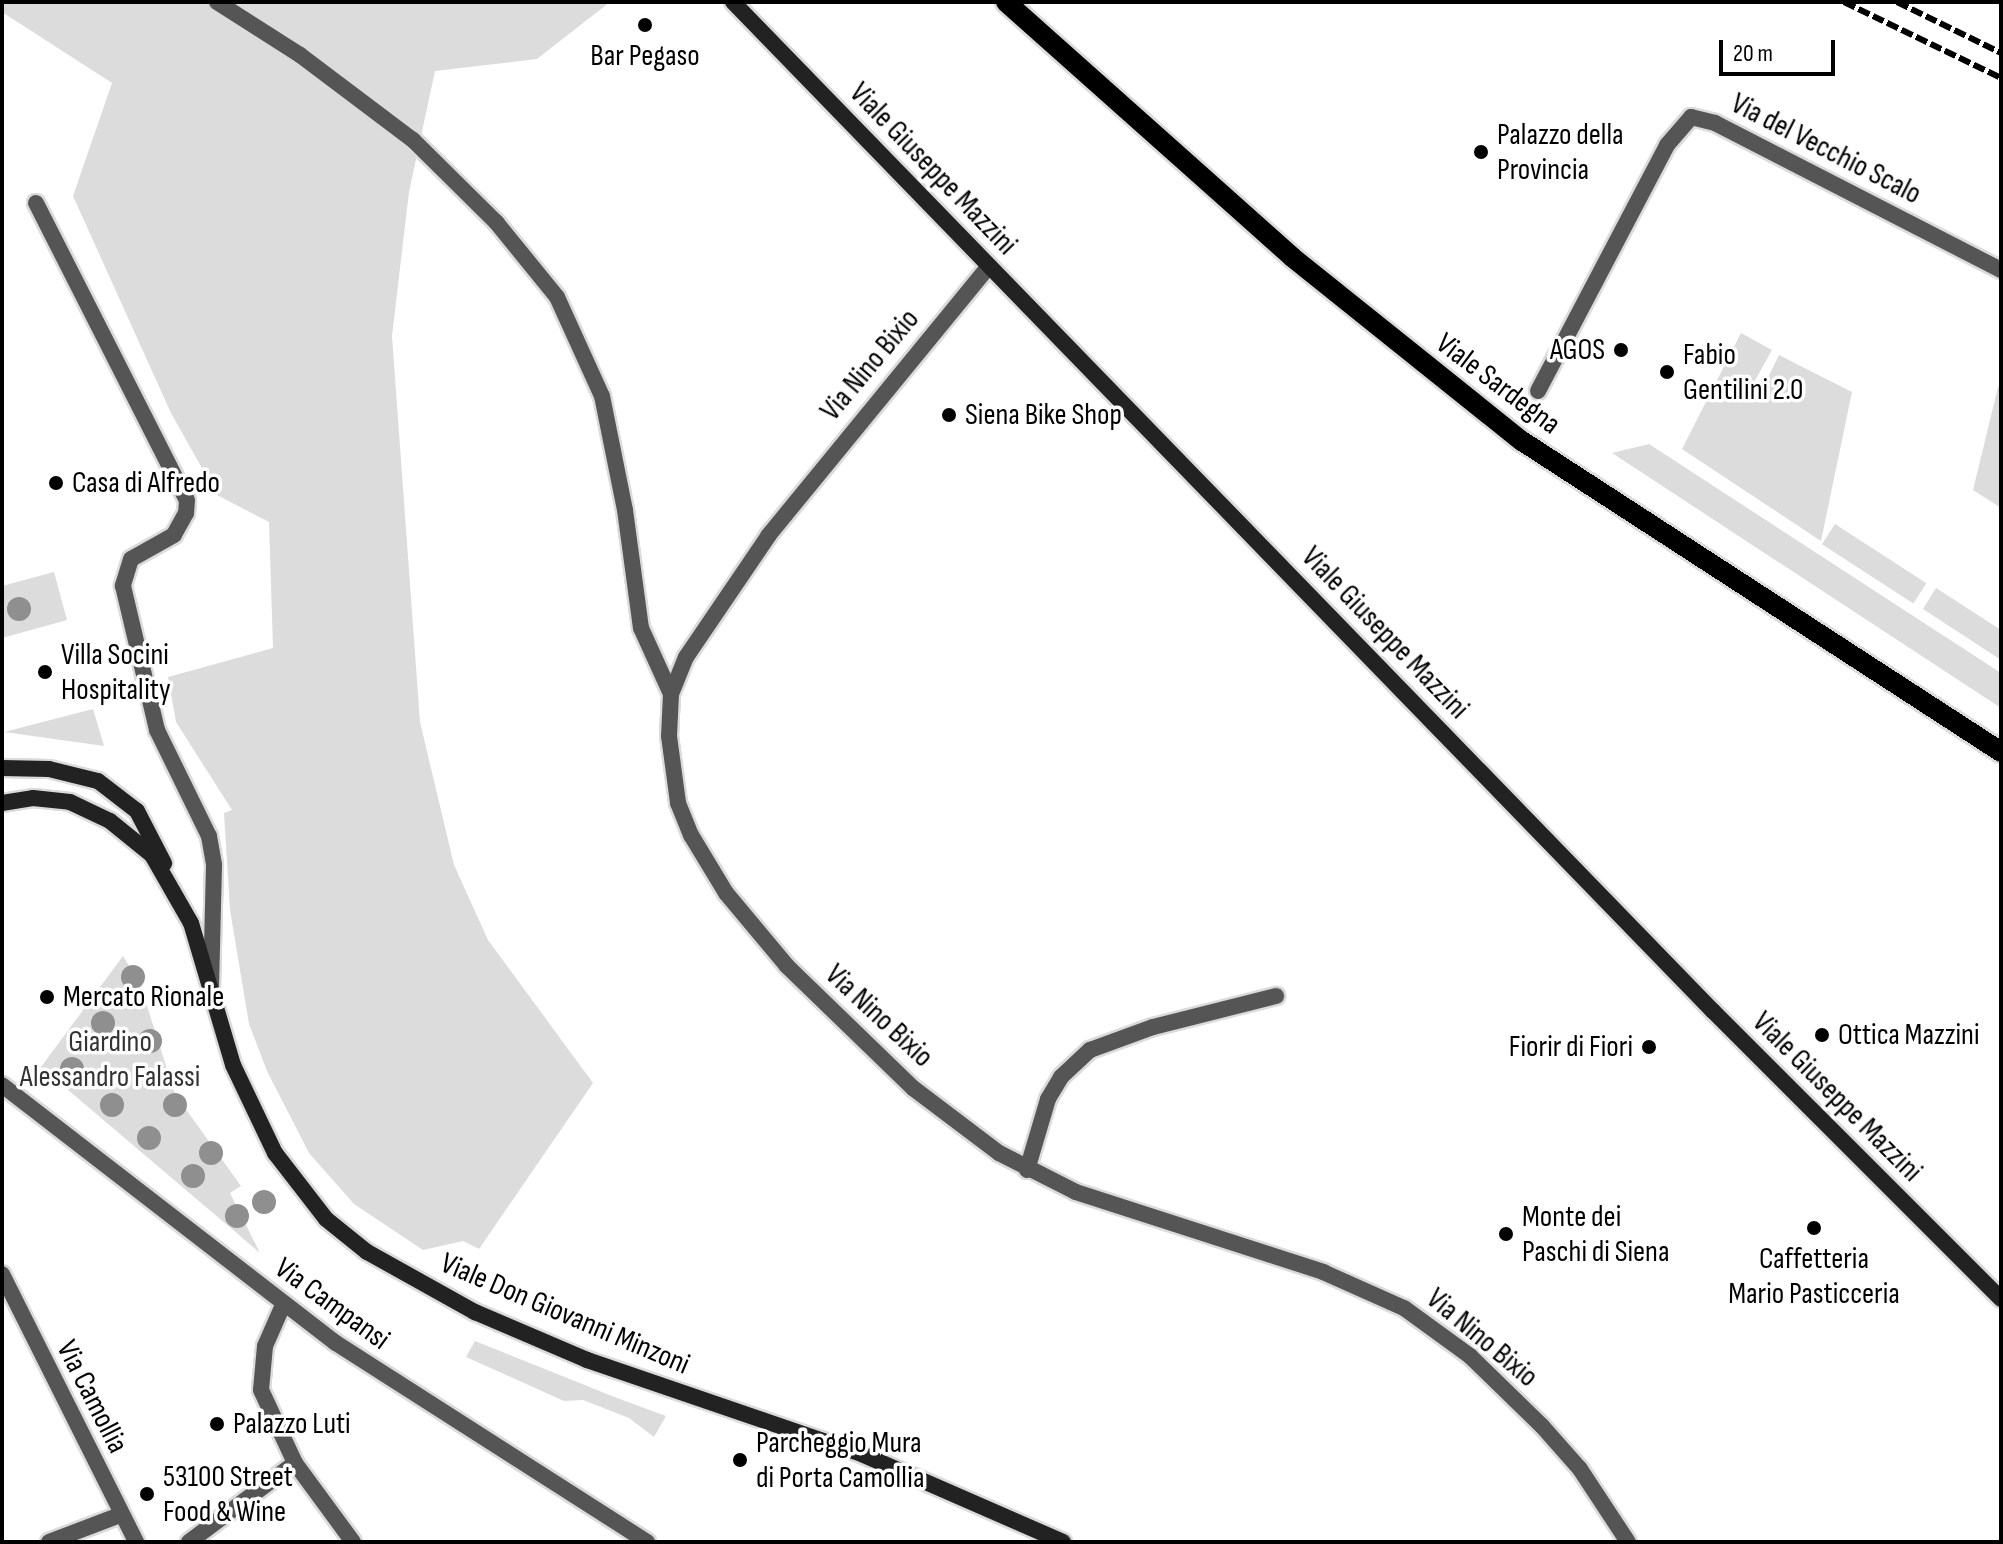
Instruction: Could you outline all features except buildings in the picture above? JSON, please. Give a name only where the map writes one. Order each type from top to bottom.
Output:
[{"type":"main road","name":"Viale Giuseppe Mazzini","points":[[733,2],[2001,1299]]},
{"type":"main road","name":"Viale Sardegna","points":[[1006,2],[1292,257],[1522,441],[2001,752]]},
{"type":"main road","points":[[2,768],[61,772],[117,792],[145,822],[170,880]]},
{"type":"main road","name":"Viale Don Giovanni Minzoni","points":[[2,803],[44,798],[95,812],[138,840],[170,880],[191,923],[237,1075],[275,1153],[326,1219],[367,1252],[463,1306],[574,1355],[864,1455],[1063,1542]]},
{"type":"street","points":[[217,2],[311,63],[413,140],[496,222],[557,297],[602,396],[625,510],[641,628],[671,694]]},
{"type":"street","name":"Via del Vecchio Scalo","points":[[1538,391],[1667,145],[1691,117],[1715,123],[2001,270]]},
{"type":"street","points":[[36,203],[187,500],[186,513],[174,535],[131,559],[123,586],[157,730],[209,836],[214,865],[211,997]]},
{"type":"street","name":"Via Nino Bixio","points":[[989,266],[728,590],[695,639],[671,694],[669,747],[678,803],[707,866],[787,966],[902,1077],[1027,1170],[1076,1192],[1348,1281],[1404,1308],[1470,1356],[1542,1426],[1580,1469],[1628,1542]]},
{"type":"street","points":[[1027,1170],[1048,1099],[1061,1077],[1090,1050],[1153,1027],[1276,996]]},
{"type":"street","name":"Via Campansi","points":[[2,1085],[283,1305],[390,1381],[647,1542]]},
{"type":"street","name":"Via Camollia","points":[[2,1274],[136,1542]]},
{"type":"street","points":[[283,1305],[259,1377],[295,1463],[353,1542]]},
{"type":"street","points":[[189,1542],[295,1463]]},
{"type":"street","points":[[49,1542],[120,1515]]},
{"type":"green space","points":[[2,2],[610,2],[537,59],[435,71],[409,192],[392,336],[420,722],[454,865],[488,940],[593,1083],[479,1249],[463,1241],[423,1250],[354,1204],[309,1153],[267,1071],[249,1024],[230,910],[224,813],[232,810],[176,722],[168,677],[273,648],[269,522],[217,495],[171,413],[73,196],[112,83],[2,12]]},
{"type":"green space","points":[[1741,333],[1772,350],[1748,393],[1757,400],[1779,355],[1852,392],[1821,541],[1682,449]]},
{"type":"green space","points":[[1998,387],[2001,388],[2001,508],[1973,490]]},
{"type":"green space","points":[[1649,444],[2001,673],[2001,708],[1612,453]]},
{"type":"green space","points":[[1835,524],[1926,583],[1913,603],[1822,544]]},
{"type":"green space","points":[[54,572],[67,620],[2,638],[2,586]]},
{"type":"green space","points":[[1936,588],[2001,630],[2001,660],[1923,609]]},
{"type":"green space","points":[[93,709],[104,746],[4,732]]},
{"type":"green space","name":"Giardino Alessandro Falassi","points":[[123,956],[140,984],[175,1094],[241,1186],[230,1193],[260,1253],[41,1067]]},
{"type":"green space","points":[[475,1341],[666,1416],[654,1437],[629,1418],[583,1400],[564,1401],[466,1357]]},
{"type":"railway","points":[[1844,2],[2001,78]]},
{"type":"railway","points":[[1897,2],[2001,53]]},
{"type":"place","name":"Bar Pegaso","points":[[645,25]]},
{"type":"place","name":"Palazzo della Provincia","points":[[1481,152]]},
{"type":"place","name":"AGOS","points":[[1621,350]]},
{"type":"place","name":"Fabio Gentilini 2.0","points":[[1667,372]]},
{"type":"place","name":"Siena Bike Shop","points":[[949,415]]},
{"type":"place","name":"Casa di Alfredo","points":[[56,483]]},
{"type":"place","name":"Villa Socini Hospitality","points":[[45,672]]},
{"type":"place","name":"Mercato Rionale","points":[[47,997]]},
{"type":"place","name":"Ottica Mazzini","points":[[1822,1035]]},
{"type":"place","name":"Fiorir di Fiori","points":[[1649,1047]]},
{"type":"place","name":"Caffetteria Mario Pasticceria","points":[[1814,1228]]},
{"type":"place","name":"Monte dei Paschi di Siena","points":[[1506,1234]]},
{"type":"place","name":"Palazzo Luti","points":[[217,1424]]},
{"type":"place","name":"Parcheggio Mura di Porta Camollia","points":[[740,1460]]},
{"type":"place","name":"53100 Street Food & Wine","points":[[147,1494]]}]
